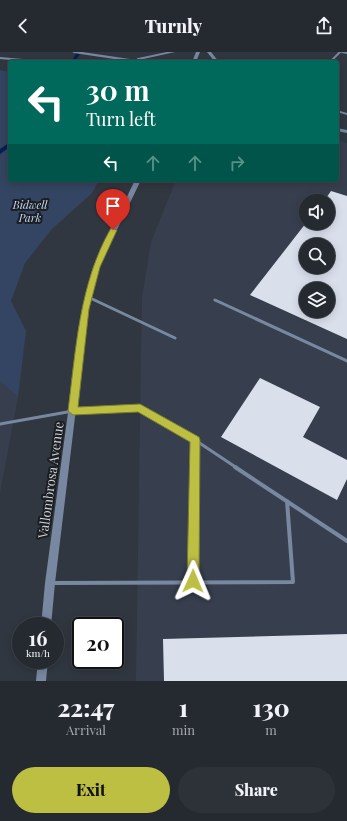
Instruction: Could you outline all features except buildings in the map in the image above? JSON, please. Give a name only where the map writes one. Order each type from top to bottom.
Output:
[{"type":"street","points":[[74,52],[132,60],[155,57],[173,52]]},
{"type":"street","points":[[209,52],[215,60]]},
{"type":"street","points":[[0,58],[19,60]]},
{"type":"street","name":"Vallombrosa Avenue","points":[[47,617],[50,583],[88,297],[96,267],[137,182]]},
{"type":"street","points":[[41,681],[42,669]]},
{"type":"lane","points":[[332,60],[341,52],[347,53]]},
{"type":"lane","points":[[88,297],[175,338]]},
{"type":"lane","points":[[215,300],[347,361]]},
{"type":"lane","points":[[0,424],[73,411],[140,408],[195,440],[347,541]]},
{"type":"lane","points":[[193,581],[195,440]]},
{"type":"lane","points":[[50,583],[193,581],[293,582],[287,501]]},
{"type":"shaded area","points":[[339,141],[347,143],[347,681],[136,681],[142,298],[151,242],[175,182],[339,182]]},
{"type":"shaded area","points":[[0,381],[18,397],[0,493]]},
{"type":"green space","name":"Bidwell Park","points":[[0,70],[8,72],[8,182],[98,182],[92,193],[51,230],[25,263],[11,301],[26,331],[18,397],[0,381]]},
{"type":"waterway","points":[[74,60],[79,52]]},
{"type":"waterway","points":[[0,152],[8,146]]},
{"type":"route","points":[[113,230],[96,267],[85,309],[73,411],[140,408],[195,440],[193,581]]}]
